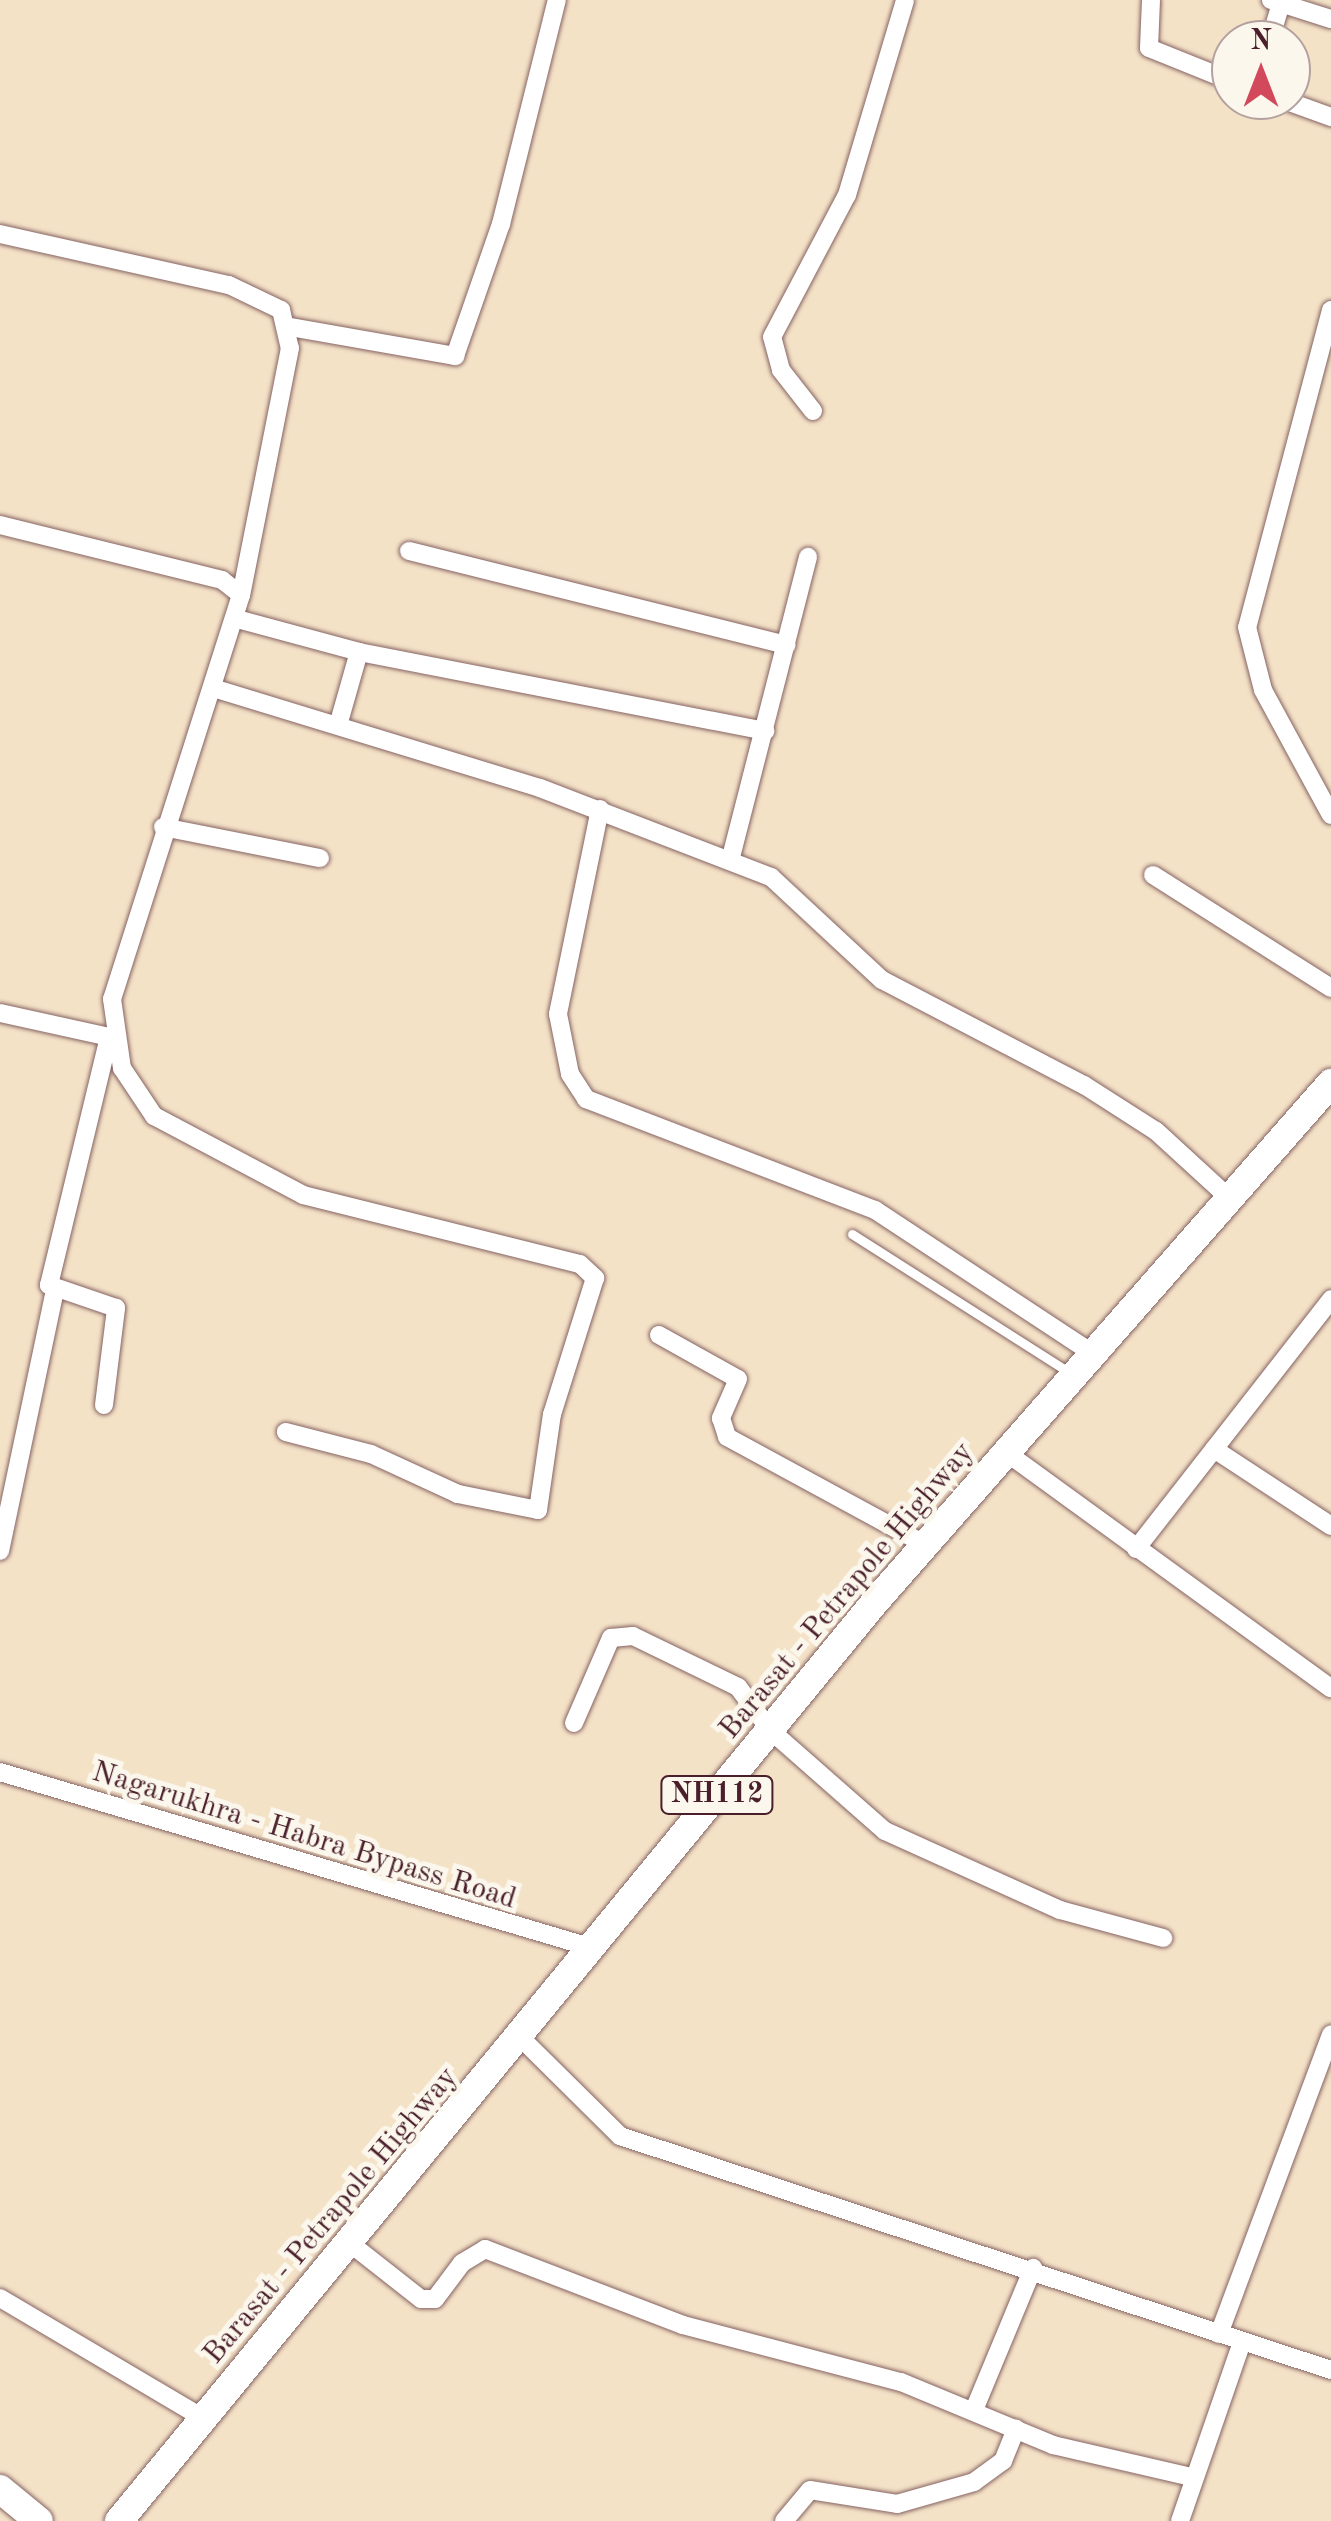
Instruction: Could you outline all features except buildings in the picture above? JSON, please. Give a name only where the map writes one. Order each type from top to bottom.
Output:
[{"type":"main road","name":"Barasat - Petrapole Highway","points":[[119,2521],[926,1544],[1330,1088]]},
{"type":"main road","points":[[0,2489],[38,2521]]},
{"type":"street","points":[[290,327],[455,356],[500,224],[557,0]]},
{"type":"street","points":[[812,410],[781,370],[772,337],[846,195],[905,0]]},
{"type":"street","points":[[1151,0],[1149,48],[1211,73]]},
{"type":"street","points":[[1278,1],[1331,19]]},
{"type":"street","points":[[0,234],[229,285],[281,310],[290,327],[237,619],[129,924],[112,999],[111,1038],[89,1145],[52,1257],[55,1292],[0,1552]]},
{"type":"street","points":[[1331,310],[1247,627],[1263,690],[1331,816]]},
{"type":"street","points":[[0,525],[222,580],[241,595]]},
{"type":"street","points":[[408,551],[786,645]]},
{"type":"street","points":[[731,858],[808,557]]},
{"type":"street","points":[[237,619],[359,652],[765,731]]},
{"type":"street","points":[[339,722],[359,652]]},
{"type":"street","points":[[213,688],[339,722],[731,858],[799,896],[882,980],[1084,1085],[1156,1131],[1229,1198]]},
{"type":"street","points":[[600,810],[558,1014],[570,1074],[586,1099],[875,1210],[1092,1353]]},
{"type":"street","points":[[163,827],[320,858]]},
{"type":"street","points":[[1153,874],[1331,988]]},
{"type":"street","points":[[0,1013],[111,1038]]},
{"type":"street","points":[[111,1038],[122,1068],[174,1132],[304,1195],[580,1264],[595,1278],[552,1414],[538,1510],[458,1494],[371,1454],[286,1432]]},
{"type":"street","points":[[55,1292],[110,1304],[120,1316],[104,1405]]},
{"type":"street","points":[[1136,1549],[1331,1299]]},
{"type":"street","points":[[659,1335],[738,1379],[720,1418],[727,1438],[926,1544]]},
{"type":"street","points":[[1214,1450],[1331,1526]]},
{"type":"street","points":[[1007,1453],[1331,1688]]},
{"type":"street","points":[[574,1723],[604,1650],[621,1634],[738,1687],[770,1730],[896,1837],[1060,1910],[1163,1938]]},
{"type":"street","name":"Nagarukhra - Habra Bypass Road","points":[[0,1772],[593,1948]]},
{"type":"street","points":[[1219,2334],[1331,2034]]},
{"type":"street","points":[[520,2037],[620,2136],[1033,2268],[1331,2370]]},
{"type":"street","points":[[351,2244],[421,2299],[434,2299],[462,2262],[485,2249],[683,2326],[974,2410],[1156,2475],[1192,2477]]},
{"type":"street","points":[[974,2410],[1033,2268]]},
{"type":"street","points":[[0,2298],[205,2419]]},
{"type":"street","points":[[1180,2521],[1192,2477],[1242,2342]]},
{"type":"street","points":[[784,2521],[810,2490],[898,2504],[974,2482],[1004,2461],[1016,2428]]},
{"type":"lane","points":[[852,1234],[1073,1374]]}]
